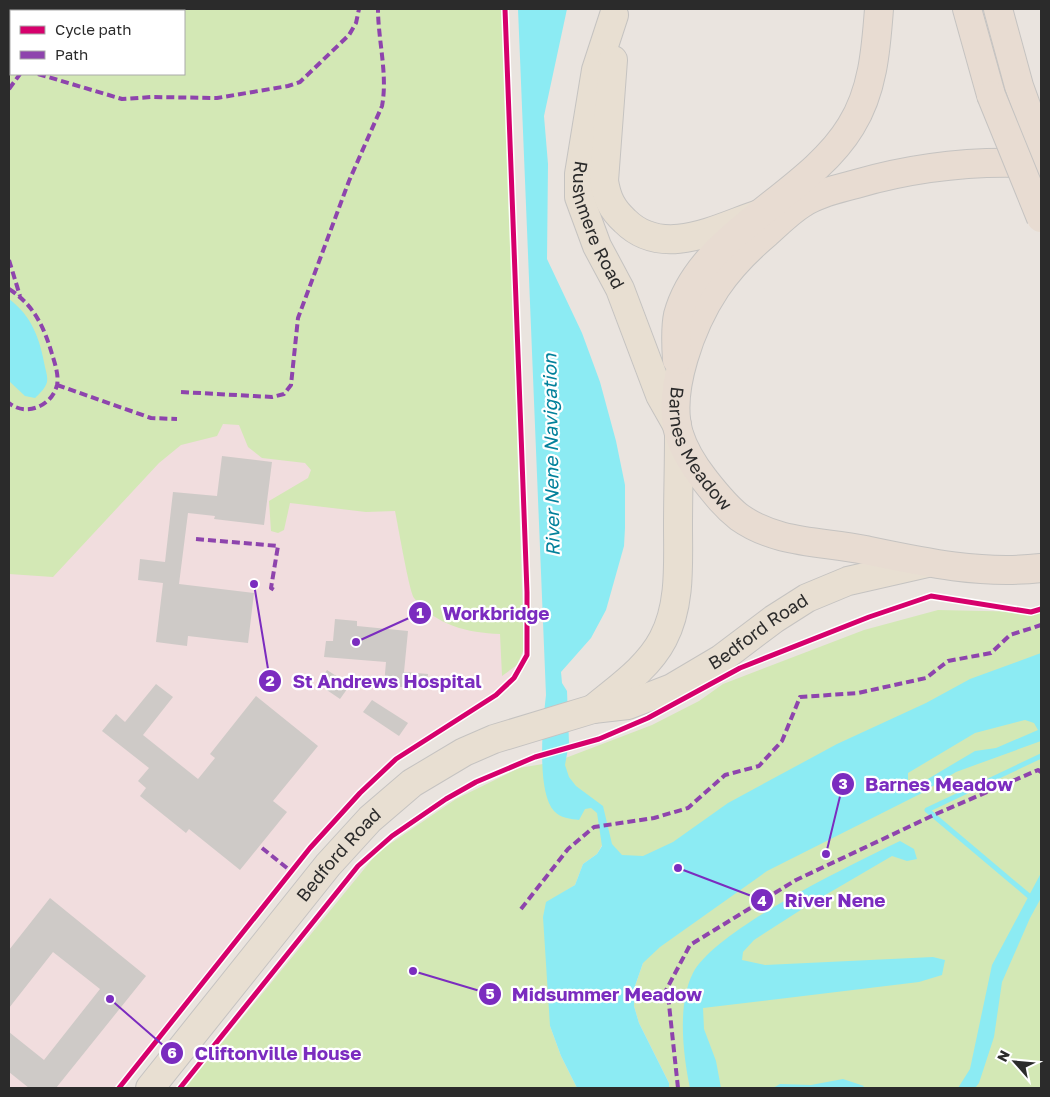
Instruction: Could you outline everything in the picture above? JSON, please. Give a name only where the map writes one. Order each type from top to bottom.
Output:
[{"type":"highway","points":[[678,377],[677,323],[688,291],[720,248],[828,157],[851,126],[864,100],[874,62],[879,9]]},
{"type":"highway","points":[[967,9],[991,95],[1041,218]]},
{"type":"highway","points":[[998,9],[1019,86],[1041,147]]},
{"type":"highway","name":"Barnes Meadow","points":[[1041,164],[950,166],[894,174],[832,191],[803,203],[761,238],[717,286],[706,304],[678,377],[678,430],[685,449],[720,500],[740,517],[768,532],[796,541],[860,549],[927,563],[1001,570],[1041,568]]},
{"type":"main road","name":"Rushmere Road","points":[[615,12],[612,83],[604,181],[610,205],[629,225],[645,235],[659,240],[688,238],[761,213],[803,203]]},
{"type":"main road","name":"Rushmere Road","points":[[615,12],[596,70],[579,174],[579,197],[597,246],[620,289],[660,395],[678,430]]},
{"type":"main road","name":"Bedford Road","points":[[585,711],[629,680],[652,655],[663,638],[669,620],[678,584],[678,430]]},
{"type":"main road","name":"Bedford Road","points":[[150,1088],[328,865],[370,819],[412,783],[464,752],[532,726],[585,711],[628,705],[672,688],[721,659],[774,619],[807,598],[848,581],[927,563]]},
{"type":"shaded area","points":[[9,9],[396,9],[462,487],[527,655],[514,678],[496,695],[396,759],[360,793],[310,848],[119,1088],[9,1088]]},
{"type":"green space","points":[[9,9],[503,9],[524,649],[517,665],[502,676],[500,634],[476,632],[453,626],[432,615],[414,598],[395,511],[366,512],[290,503],[284,530],[278,533],[271,531],[269,501],[308,478],[311,470],[305,463],[262,458],[248,447],[239,425],[223,424],[217,436],[181,445],[159,463],[53,577],[9,574]]},
{"type":"green space","points":[[1041,609],[1041,1088],[669,1088],[669,1083],[639,1023],[634,1006],[635,986],[643,963],[606,838],[597,854],[583,864],[575,885],[564,892],[550,1026],[561,1056],[577,1088],[185,1088],[378,852],[456,799],[519,768],[555,762],[652,725],[699,701],[723,684],[864,630],[938,610],[1030,612]]},
{"type":"water","name":"River Nene Navigation","points":[[518,9],[567,9],[544,116],[548,164],[547,259],[582,333],[600,382],[616,441],[625,485],[624,546],[606,610],[591,638],[561,672],[562,683],[567,691],[569,743],[565,765],[569,777],[576,786],[603,806],[612,844],[622,855],[643,856],[673,842],[728,803],[837,744],[926,703],[970,679],[1041,653],[1041,741],[956,772],[920,794],[767,871],[660,947],[643,963],[635,986],[634,1006],[639,1023],[669,1083],[669,1088],[577,1088],[561,1056],[550,1026],[543,917],[546,902],[575,885],[583,864],[597,854],[602,846],[597,813],[591,808],[585,809],[579,820],[562,817],[554,811],[548,801],[542,755],[546,695]],"holes":[[[1025,720],[1034,723],[1038,730],[996,748],[975,751],[916,786],[908,784],[908,773],[975,733]]]},
{"type":"water","points":[[9,299],[24,313],[34,329],[40,347],[47,380],[44,389],[35,398],[25,396],[9,381]]},
{"type":"water","points":[[900,841],[914,849],[917,859],[907,861],[892,856],[810,904],[754,940],[743,952],[742,960],[765,965],[933,957],[945,960],[942,975],[919,982],[703,1008],[704,1029],[716,1061],[721,1088],[690,1088],[685,1060],[683,1014],[688,985],[693,973],[707,956],[728,937],[756,918],[820,881]]},
{"type":"water","points":[[1041,873],[1041,898],[1030,918],[1002,982],[994,1037],[979,1083],[975,1088],[958,1088],[970,1069],[992,965]]},
{"type":"water","points":[[843,1079],[864,1086],[862,1088],[773,1088],[780,1084],[811,1085]]},
{"type":"building","points":[[222,456],[272,462],[264,525],[214,519],[215,516],[188,513],[179,584],[254,593],[248,643],[188,636],[187,646],[156,642],[163,583],[138,580],[140,559],[165,562],[173,492],[217,496]]},
{"type":"building","points":[[335,619],[357,621],[357,626],[408,631],[404,672],[428,674],[426,690],[384,685],[386,662],[324,657],[326,641],[333,641]]},
{"type":"building","points":[[327,670],[350,685],[340,699],[318,684]]},
{"type":"building","points":[[156,684],[173,697],[143,735],[198,779],[215,758],[210,754],[256,696],[318,746],[273,801],[287,812],[240,870],[189,829],[186,833],[140,796],[146,788],[138,781],[149,768],[102,731],[116,714],[125,722]]},
{"type":"building","points":[[372,700],[408,723],[399,736],[363,712]]},
{"type":"building","points":[[50,898],[146,976],[56,1088],[29,1088],[9,1072],[9,1032],[44,1060],[100,989],[53,952],[9,1008],[9,950]]},
{"type":"waterway","points":[[1029,896],[927,810],[1041,756]]},
{"type":"marked path","points":[[41,75],[122,99],[152,97],[217,98],[288,86],[300,82],[349,35],[356,23],[359,9]]},
{"type":"marked path","points":[[181,392],[272,397],[284,394],[291,385],[298,318],[349,181],[382,106],[384,82],[378,9]]},
{"type":"marked path","points":[[9,89],[19,75]]},
{"type":"marked path","points":[[9,260],[20,296]]},
{"type":"marked path","points":[[9,289],[18,295],[37,317],[49,344],[57,377],[57,385],[54,392],[44,404],[30,409],[23,409],[9,403]]},
{"type":"marked path","points":[[57,385],[151,418],[177,419]]},
{"type":"marked path","points":[[196,539],[278,546],[271,588],[276,591]]},
{"type":"marked path","points":[[521,909],[568,849],[594,827],[654,818],[688,808],[725,775],[759,766],[782,741],[800,697],[858,693],[926,678],[948,661],[991,653],[1010,635],[1041,625]]},
{"type":"marked path","points":[[678,1088],[668,995],[664,994],[690,945],[796,880],[936,814],[1038,770],[1041,772]]},
{"type":"marked path","points":[[262,848],[292,872]]},
{"type":"cycle path","points":[[119,1088],[310,848],[360,793],[396,759],[496,695],[514,678],[527,655],[527,592],[505,9]]},
{"type":"cycle path","points":[[180,1088],[358,866],[392,836],[446,799],[476,782],[535,757],[599,739],[648,718],[740,668],[869,617],[931,596],[1031,612],[1041,609]]},
{"type":"place","name":"St Andrews Hospital","points":[[254,584]]},
{"type":"place","name":"Workbridge","points":[[356,642]]},
{"type":"place","name":"Barnes Meadow","points":[[826,854]]},
{"type":"place","name":"River Nene","points":[[678,868]]},
{"type":"place","name":"Midsummer Meadow","points":[[413,971]]},
{"type":"place","name":"Cliftonville House","points":[[110,999]]}]
